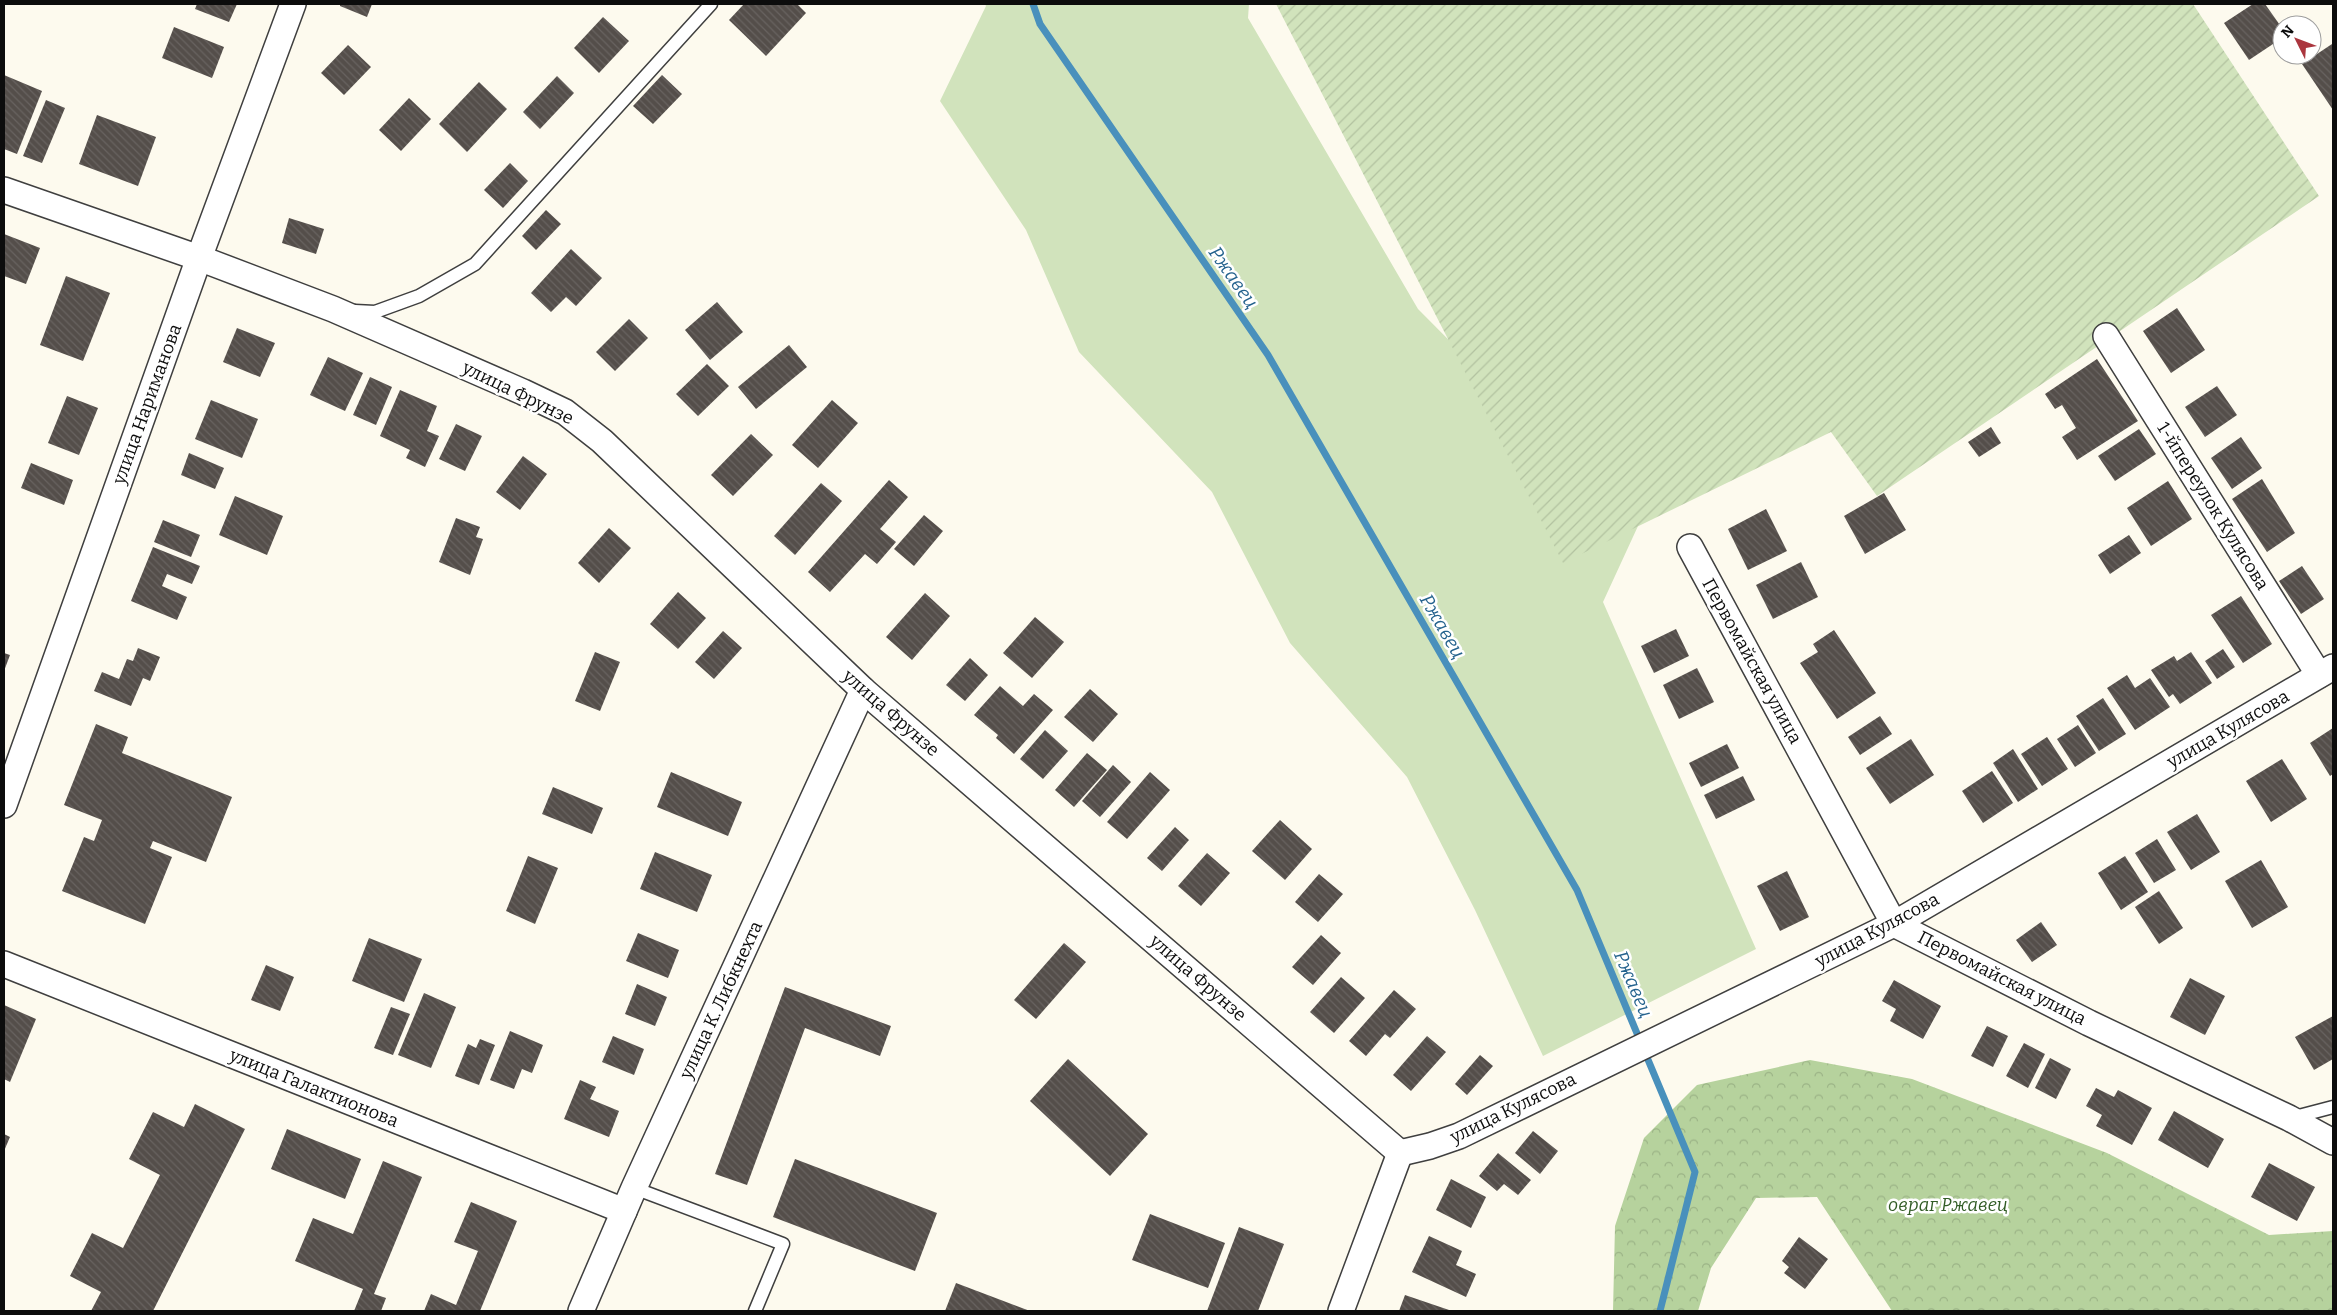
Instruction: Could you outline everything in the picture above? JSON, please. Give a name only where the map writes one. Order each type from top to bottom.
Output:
[{"type":"street","name":"улица Нариманова","points":[[4,805],[199,258],[293,4]]},
{"type":"street","name":"улица Фрунзе","points":[[4,190],[199,258],[333,309],[524,392],[565,412],[602,441],[863,690],[1400,1153]]},
{"type":"street","name":"1-йпереулок Кулясова","points":[[2106,336],[2326,671]]},
{"type":"street","name":"Первомайская улица","points":[[1690,547],[1894,924],[2089,1023],[2289,1118],[2333,1142]]},
{"type":"street","name":"улица Кулясова","points":[[1400,1153],[1430,1146],[1459,1136],[1894,924],[2326,671]]},
{"type":"street","name":"улица К. Либкнехта","points":[[581,1311],[634,1188],[863,690]]},
{"type":"street","name":"улица Галактионова","points":[[4,964],[624,1211]]},
{"type":"street","points":[[1341,1311],[1400,1153]]},
{"type":"lane","points":[[333,309],[375,312],[419,296],[475,264],[711,4]]},
{"type":"lane","points":[[2289,1118],[2333,1107]]},
{"type":"lane","points":[[634,1188],[782,1244],[755,1311]]},
{"type":"green space","points":[[985,4],[1249,4],[1248,18],[1418,309],[1563,455],[1679,437],[1603,602],[1756,949],[1543,1056],[1475,910],[1407,777],[1290,643],[1212,492],[1079,352],[1026,230],[940,101],[986,6]]},
{"type":"green space","points":[[1276,4],[2193,4],[2319,196],[1877,496],[1831,432],[1563,563]]},
{"type":"green space","name":"овраг Ржавец","points":[[1810,1060],[1912,1079],[2107,1153],[2269,1235],[2333,1231],[2333,1311],[1892,1311],[1817,1197],[1756,1198],[1711,1268],[1698,1311],[1613,1311],[1615,1226],[1644,1138],[1697,1085]]},
{"type":"building","points":[[197,4],[237,4],[229,22],[195,9]]},
{"type":"building","points":[[340,4],[372,4],[367,17],[340,6]]},
{"type":"building","points":[[744,4],[797,4],[806,13],[766,56],[729,20]]},
{"type":"building","points":[[2253,4],[2265,4],[2273,15],[2272,45],[2249,60],[2224,23]]},
{"type":"building","points":[[603,17],[629,41],[599,73],[574,48]]},
{"type":"building","points":[[174,27],[224,47],[212,78],[162,58]]},
{"type":"building","points":[[2332,44],[2333,110],[2303,65],[2322,65],[2322,51]]},
{"type":"building","points":[[348,45],[371,67],[344,95],[321,73]]},
{"type":"building","points":[[4,75],[42,91],[17,154],[4,149]]},
{"type":"building","points":[[662,75],[682,94],[653,124],[633,106]]},
{"type":"building","points":[[557,76],[574,93],[540,129],[523,112]]},
{"type":"building","points":[[479,82],[507,109],[467,152],[439,124]]},
{"type":"building","points":[[409,98],[431,119],[401,151],[379,130]]},
{"type":"building","points":[[46,100],[65,108],[42,163],[23,156]]},
{"type":"building","points":[[97,115],[156,137],[138,186],[79,164]]},
{"type":"building","points":[[510,163],[528,181],[503,208],[484,190]]},
{"type":"building","points":[[546,210],[561,224],[536,250],[522,236]]},
{"type":"building","points":[[289,218],[324,229],[316,254],[282,243]]},
{"type":"building","points":[[4,234],[40,248],[26,284],[4,276]]},
{"type":"building","points":[[571,249],[602,278],[576,306],[566,297],[551,312],[531,293]]},
{"type":"building","points":[[66,276],[110,293],[83,361],[40,345]]},
{"type":"building","points":[[717,302],[743,332],[710,360],[685,330]]},
{"type":"building","points":[[2177,308],[2205,350],[2171,373],[2143,331]]},
{"type":"building","points":[[629,319],[648,338],[615,371],[596,352]]},
{"type":"building","points":[[237,328],[275,343],[260,377],[223,362]]},
{"type":"building","points":[[789,345],[807,367],[756,409],[738,387]]},
{"type":"building","points":[[328,357],[363,373],[345,411],[310,395]]},
{"type":"building","points":[[2097,359],[2138,421],[2077,460],[2062,437],[2076,428],[2062,405],[2055,409],[2045,394]]},
{"type":"building","points":[[707,364],[729,386],[698,416],[676,394]]},
{"type":"building","points":[[370,377],[392,387],[376,425],[353,415]]},
{"type":"building","points":[[2217,386],[2237,415],[2205,437],[2185,407]]},
{"type":"building","points":[[400,390],[437,406],[427,431],[439,436],[425,467],[406,458],[410,450],[380,436]]},
{"type":"building","points":[[67,396],[98,408],[79,455],[48,443]]},
{"type":"building","points":[[211,400],[258,419],[242,458],[195,439]]},
{"type":"building","points":[[832,400],[858,423],[818,468],[792,445]]},
{"type":"building","points":[[456,424],[482,436],[465,471],[439,459]]},
{"type":"building","points":[[1991,427],[2001,443],[1979,457],[1968,442]]},
{"type":"building","points":[[2139,429],[2156,454],[2115,481],[2098,456]]},
{"type":"building","points":[[751,434],[773,455],[733,496],[711,475]]},
{"type":"building","points":[[2241,437],[2262,468],[2232,489],[2211,458]]},
{"type":"building","points":[[189,453],[224,468],[215,489],[181,475]]},
{"type":"building","points":[[523,456],[547,474],[520,510],[496,492]]},
{"type":"building","points":[[31,463],[73,480],[64,505],[21,488]]},
{"type":"building","points":[[2262,479],[2295,533],[2267,552],[2232,499]]},
{"type":"building","points":[[889,480],[908,497],[880,529],[896,542],[877,564],[865,554],[830,592],[808,572]]},
{"type":"building","points":[[2168,481],[2192,519],[2151,546],[2127,508]]},
{"type":"building","points":[[821,483],[842,501],[795,555],[774,536]]},
{"type":"building","points":[[1884,493],[1906,530],[1865,554],[1844,516]]},
{"type":"building","points":[[235,496],[283,516],[267,555],[219,535]]},
{"type":"building","points":[[1766,509],[1787,551],[1748,570],[1728,529]]},
{"type":"building","points":[[924,515],[943,531],[914,566],[894,549]]},
{"type":"building","points":[[456,518],[480,527],[476,537],[483,539],[470,575],[439,562]]},
{"type":"building","points":[[163,520],[200,535],[191,557],[154,542]]},
{"type":"building","points":[[609,528],[631,548],[599,583],[578,563]]},
{"type":"building","points":[[2129,535],[2141,553],[2110,574],[2098,555]]},
{"type":"building","points":[[153,547],[200,566],[192,584],[167,574],[162,586],[187,597],[177,620],[131,601]]},
{"type":"building","points":[[1801,562],[1818,597],[1773,619],[1756,585]]},
{"type":"building","points":[[2302,566],[2324,599],[2301,614],[2279,581]]},
{"type":"building","points":[[678,592],[706,618],[678,649],[650,624]]},
{"type":"building","points":[[925,593],[950,616],[912,660],[886,637]]},
{"type":"building","points":[[2241,596],[2272,644],[2243,663],[2211,615]]},
{"type":"building","points":[[1035,617],[1064,642],[1032,678],[1003,653]]},
{"type":"building","points":[[1676,629],[1689,656],[1654,673],[1641,646]]},
{"type":"building","points":[[1834,630],[1876,693],[1837,719],[1800,663],[1818,652],[1813,644]]},
{"type":"building","points":[[723,631],[742,648],[714,679],[695,662]]},
{"type":"building","points":[[138,648],[160,657],[150,681],[143,678],[131,706],[94,691],[102,672],[119,679],[127,659],[133,661]]},
{"type":"building","points":[[2223,649],[2235,667],[2217,679],[2205,661]]},
{"type":"building","points":[[595,652],[620,662],[600,711],[575,701]]},
{"type":"building","points":[[2191,652],[2212,683],[2180,704],[2173,694],[2169,697],[2151,670],[2174,656],[2177,661]]},
{"type":"building","points":[[4,653],[10,655],[4,671]]},
{"type":"building","points":[[970,658],[988,675],[965,701],[946,685]]},
{"type":"building","points":[[1697,668],[1714,702],[1679,719],[1663,685]]},
{"type":"building","points":[[2127,675],[2135,688],[2150,678],[2170,707],[2135,730],[2107,688]]},
{"type":"building","points":[[1000,686],[1023,706],[1034,694],[1053,710],[1014,754],[996,738],[998,735],[974,715]]},
{"type":"building","points":[[1090,689],[1118,714],[1093,742],[1064,717]]},
{"type":"building","points":[[2103,698],[2126,734],[2099,751],[2076,716]]},
{"type":"building","points":[[1880,716],[1892,734],[1860,755],[1848,737]]},
{"type":"building","points":[[96,724],[128,737],[122,753],[232,797],[206,862],[153,841],[150,848],[172,857],[145,924],[62,891],[84,837],[94,841],[102,820],[64,805]]},
{"type":"building","points":[[2078,725],[2096,753],[2075,767],[2057,739]]},
{"type":"building","points":[[2333,728],[2333,774],[2330,776],[2310,743]]},
{"type":"building","points":[[1045,730],[1068,751],[1043,779],[1020,759]]},
{"type":"building","points":[[2047,737],[2068,769],[2042,786],[2021,754]]},
{"type":"building","points":[[1911,739],[1934,775],[1890,804],[1866,768]]},
{"type":"building","points":[[1727,744],[1739,768],[1701,787],[1689,763]]},
{"type":"building","points":[[2013,749],[2038,789],[2018,802],[1993,763]]},
{"type":"building","points":[[1087,753],[1107,770],[1074,807],[1055,790]]},
{"type":"building","points":[[2282,759],[2307,799],[2271,822],[2246,781]]},
{"type":"building","points":[[1113,765],[1131,782],[1100,817],[1082,801]]},
{"type":"building","points":[[1992,771],[2013,803],[1983,823],[1962,791]]},
{"type":"building","points":[[671,772],[742,802],[728,836],[657,807]]},
{"type":"building","points":[[1150,772],[1170,790],[1127,839],[1107,822]]},
{"type":"building","points":[[1743,776],[1755,800],[1716,819],[1704,795]]},
{"type":"building","points":[[553,787],[603,808],[592,834],[542,814]]},
{"type":"building","points":[[2197,814],[2220,852],[2191,870],[2167,832]]},
{"type":"building","points":[[1280,820],[1312,849],[1285,880],[1252,851]]},
{"type":"building","points":[[1175,827],[1189,840],[1162,871],[1147,858]]},
{"type":"building","points":[[2157,839],[2176,870],[2154,883],[2135,853]]},
{"type":"building","points":[[655,852],[712,875],[697,912],[640,889]]},
{"type":"building","points":[[1207,853],[1230,873],[1201,906],[1178,886]]},
{"type":"building","points":[[528,856],[558,868],[535,924],[506,911]]},
{"type":"building","points":[[2125,856],[2148,892],[2121,910],[2098,873]]},
{"type":"building","points":[[2261,860],[2288,907],[2252,928],[2225,881]]},
{"type":"building","points":[[1787,871],[1809,917],[1780,931],[1757,886]]},
{"type":"building","points":[[1319,874],[1343,894],[1318,922],[1295,902]]},
{"type":"building","points":[[2159,891],[2183,928],[2159,944],[2135,907]]},
{"type":"building","points":[[2041,922],[2057,945],[2032,962],[2016,940]]},
{"type":"building","points":[[638,933],[679,950],[668,978],[626,961]]},
{"type":"building","points":[[1321,935],[1341,953],[1313,985],[1292,967]]},
{"type":"building","points":[[369,938],[422,959],[404,1002],[352,981]]},
{"type":"building","points":[[1064,943],[1086,962],[1036,1019],[1014,1000]]},
{"type":"building","points":[[266,965],[294,977],[280,1011],[251,1000]]},
{"type":"building","points":[[1341,977],[1365,998],[1334,1033],[1310,1012]]},
{"type":"building","points":[[2190,978],[2225,996],[2205,1035],[2170,1017]]},
{"type":"building","points":[[1894,980],[1941,1006],[1923,1039],[1890,1021],[1896,1009],[1882,1001]]},
{"type":"building","points":[[637,984],[667,997],[655,1026],[625,1014]]},
{"type":"building","points":[[785,987],[891,1026],[880,1056],[805,1028],[747,1185],[715,1174]]},
{"type":"building","points":[[1394,990],[1416,1009],[1390,1038],[1385,1034],[1366,1056],[1349,1041]]},
{"type":"building","points":[[424,993],[456,1007],[431,1068],[398,1055]]},
{"type":"building","points":[[4,1005],[36,1019],[10,1082],[4,1079]]},
{"type":"building","points":[[391,1007],[410,1014],[393,1055],[374,1048]]},
{"type":"building","points":[[2333,1016],[2333,1059],[2314,1070],[2295,1037]]},
{"type":"building","points":[[1987,1026],[2008,1036],[1993,1067],[1971,1056]]},
{"type":"building","points":[[510,1031],[543,1045],[532,1073],[522,1069],[514,1089],[490,1080]]},
{"type":"building","points":[[613,1036],[644,1049],[634,1075],[602,1062]]},
{"type":"building","points":[[1427,1036],[1446,1052],[1411,1091],[1393,1075]]},
{"type":"building","points":[[480,1039],[495,1045],[479,1085],[455,1076],[468,1044],[476,1048]]},
{"type":"building","points":[[2024,1043],[2045,1054],[2028,1088],[2006,1076]]},
{"type":"building","points":[[1480,1055],[1493,1066],[1467,1095],[1455,1084]]},
{"type":"building","points":[[2050,1058],[2071,1069],[2056,1099],[2035,1088]]},
{"type":"building","points":[[1068,1059],[1148,1134],[1110,1176],[1030,1101]]},
{"type":"building","points":[[580,1080],[596,1087],[590,1099],[619,1111],[609,1137],[564,1119]]},
{"type":"building","points":[[2096,1088],[2114,1097],[2118,1090],[2152,1108],[2132,1145],[2096,1126],[2102,1115],[2086,1106]]},
{"type":"building","points":[[195,1104],[245,1129],[153,1311],[91,1311],[101,1292],[70,1276],[92,1233],[123,1248],[160,1175],[129,1159],[153,1112],[184,1127]]},
{"type":"building","points":[[2174,1111],[2224,1139],[2208,1168],[2158,1140]]},
{"type":"building","points":[[287,1129],[361,1159],[345,1199],[271,1169]]},
{"type":"building","points":[[1533,1131],[1558,1151],[1540,1174],[1515,1153]]},
{"type":"building","points":[[4,1134],[10,1137],[4,1151]]},
{"type":"building","points":[[1498,1153],[1531,1180],[1518,1195],[1504,1184],[1497,1191],[1479,1176]]},
{"type":"building","points":[[795,1159],[937,1213],[915,1271],[773,1217]]},
{"type":"building","points":[[383,1161],[422,1177],[374,1294],[386,1298],[381,1311],[354,1311],[363,1289],[295,1261],[313,1218],[353,1234]]},
{"type":"building","points":[[2269,1163],[2315,1187],[2297,1221],[2251,1197]]},
{"type":"building","points":[[1451,1179],[1486,1197],[1471,1228],[1436,1210]]},
{"type":"building","points":[[471,1202],[517,1221],[480,1311],[424,1311],[431,1294],[456,1305],[478,1251],[454,1242]]},
{"type":"building","points":[[1150,1214],[1225,1243],[1208,1288],[1132,1260]]},
{"type":"building","points":[[1239,1227],[1284,1244],[1258,1311],[1207,1311]]},
{"type":"building","points":[[1429,1236],[1462,1251],[1456,1265],[1476,1274],[1466,1297],[1412,1272]]},
{"type":"building","points":[[1799,1237],[1828,1259],[1805,1289],[1784,1273],[1789,1267],[1782,1261]]},
{"type":"building","points":[[956,1283],[1030,1311],[945,1311]]},
{"type":"building","points":[[1405,1295],[1452,1311],[1399,1311]]},
{"type":"waterway","name":"Ржавец","points":[[1033,4],[1040,24],[1268,355],[1577,890],[1695,1172],[1660,1311]]}]
